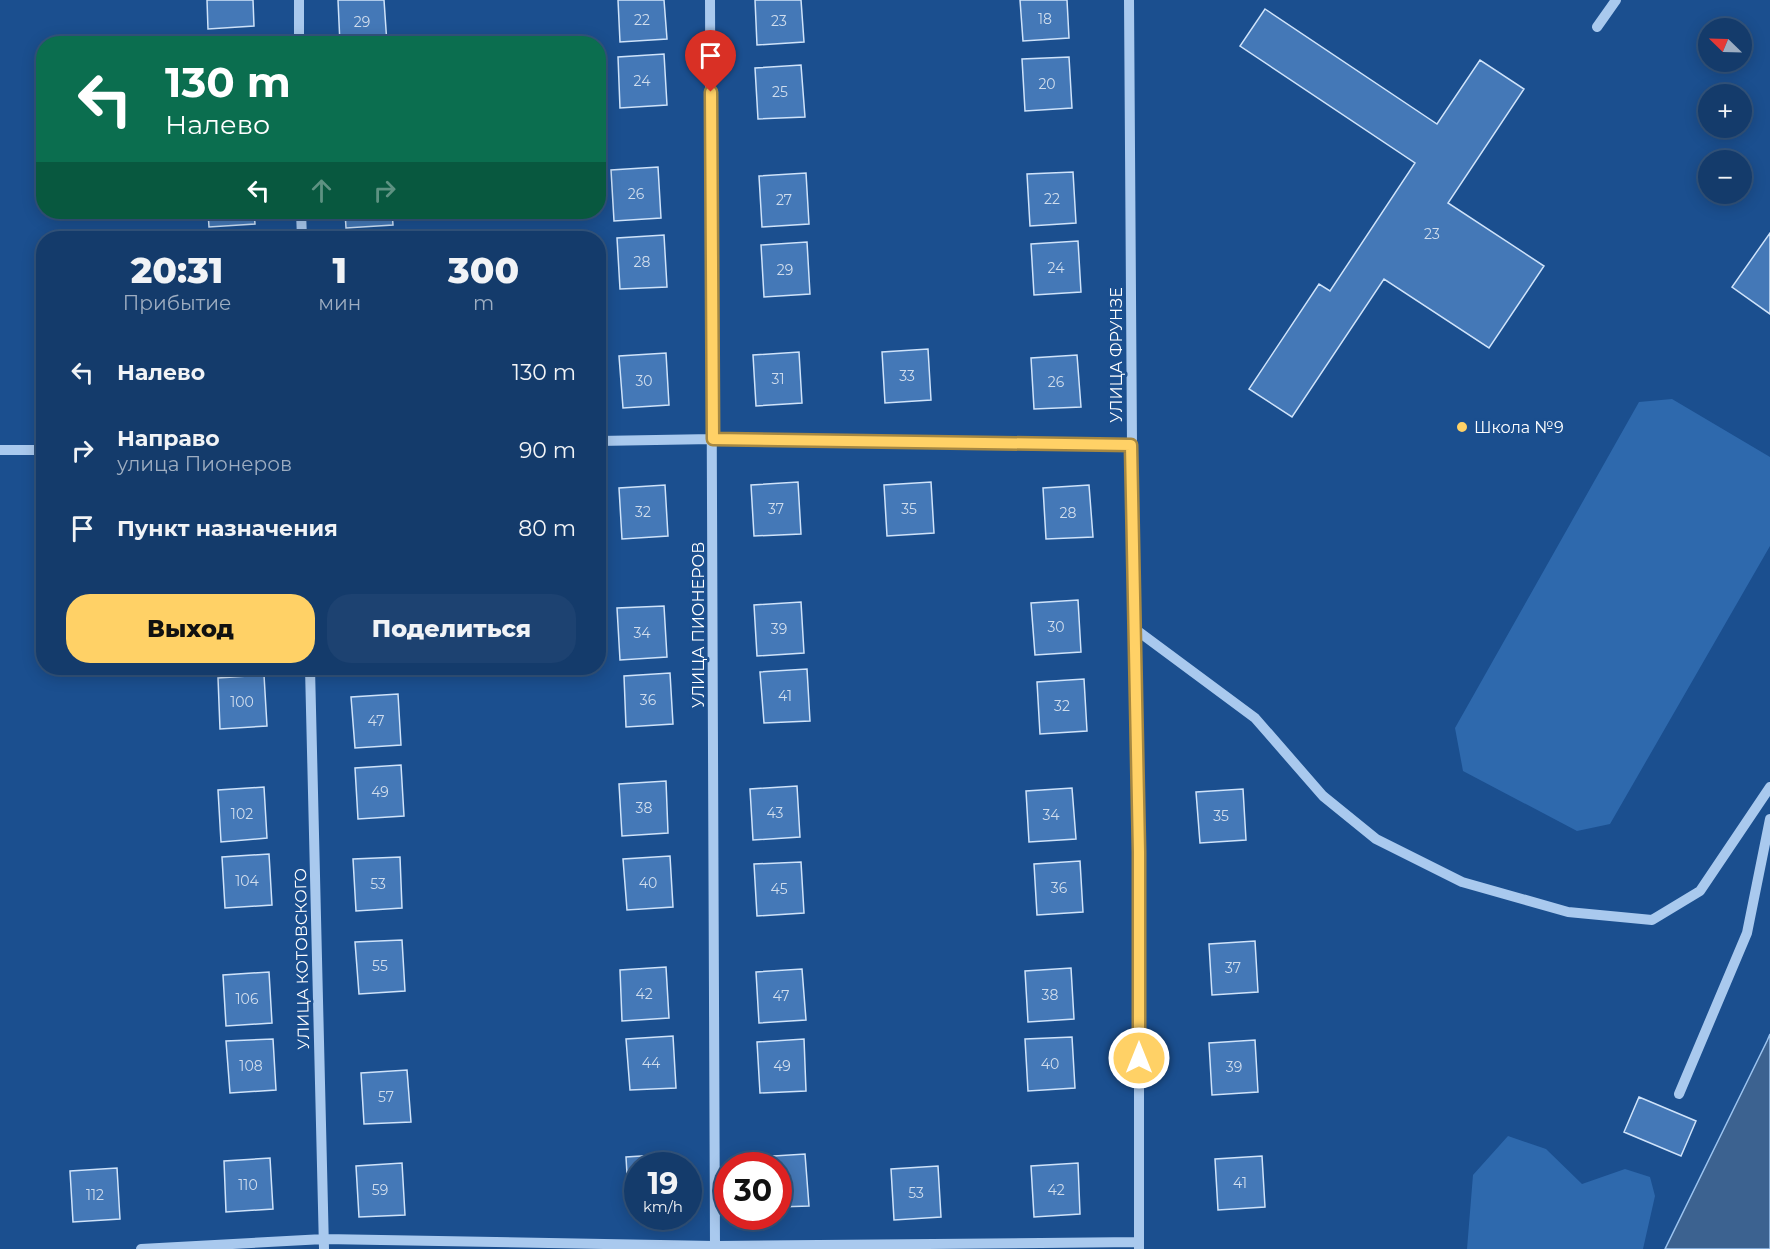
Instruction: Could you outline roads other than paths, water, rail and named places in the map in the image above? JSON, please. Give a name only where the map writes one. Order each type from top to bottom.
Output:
[{"type":"street","points":[[299,0],[299,36]]},
{"type":"street","name":"УЛИЦА ПИОНЕРОВ","points":[[710,0],[715,1248]]},
{"type":"street","name":"УЛИЦА ФРУНЗЕ","points":[[1129,0],[1131,445],[1139,852],[1139,1245]]},
{"type":"street","points":[[1597,27],[1616,0]]},
{"type":"street","points":[[606,441],[713,439],[1131,445]]},
{"type":"street","points":[[0,450],[36,450]]},
{"type":"street","points":[[1135,629],[1255,718],[1323,796],[1376,839],[1462,882],[1568,912],[1652,920],[1700,891],[1770,787]]},
{"type":"street","name":"УЛИЦА КОТОВСКОГО","points":[[310,675],[324,1244]]},
{"type":"street","points":[[1679,1094],[1747,933],[1770,819]]},
{"type":"street","points":[[141,1249],[324,1244],[715,1248],[1139,1245]]},
{"type":"place","name":"Школа №9","points":[[1462,427]]}]
